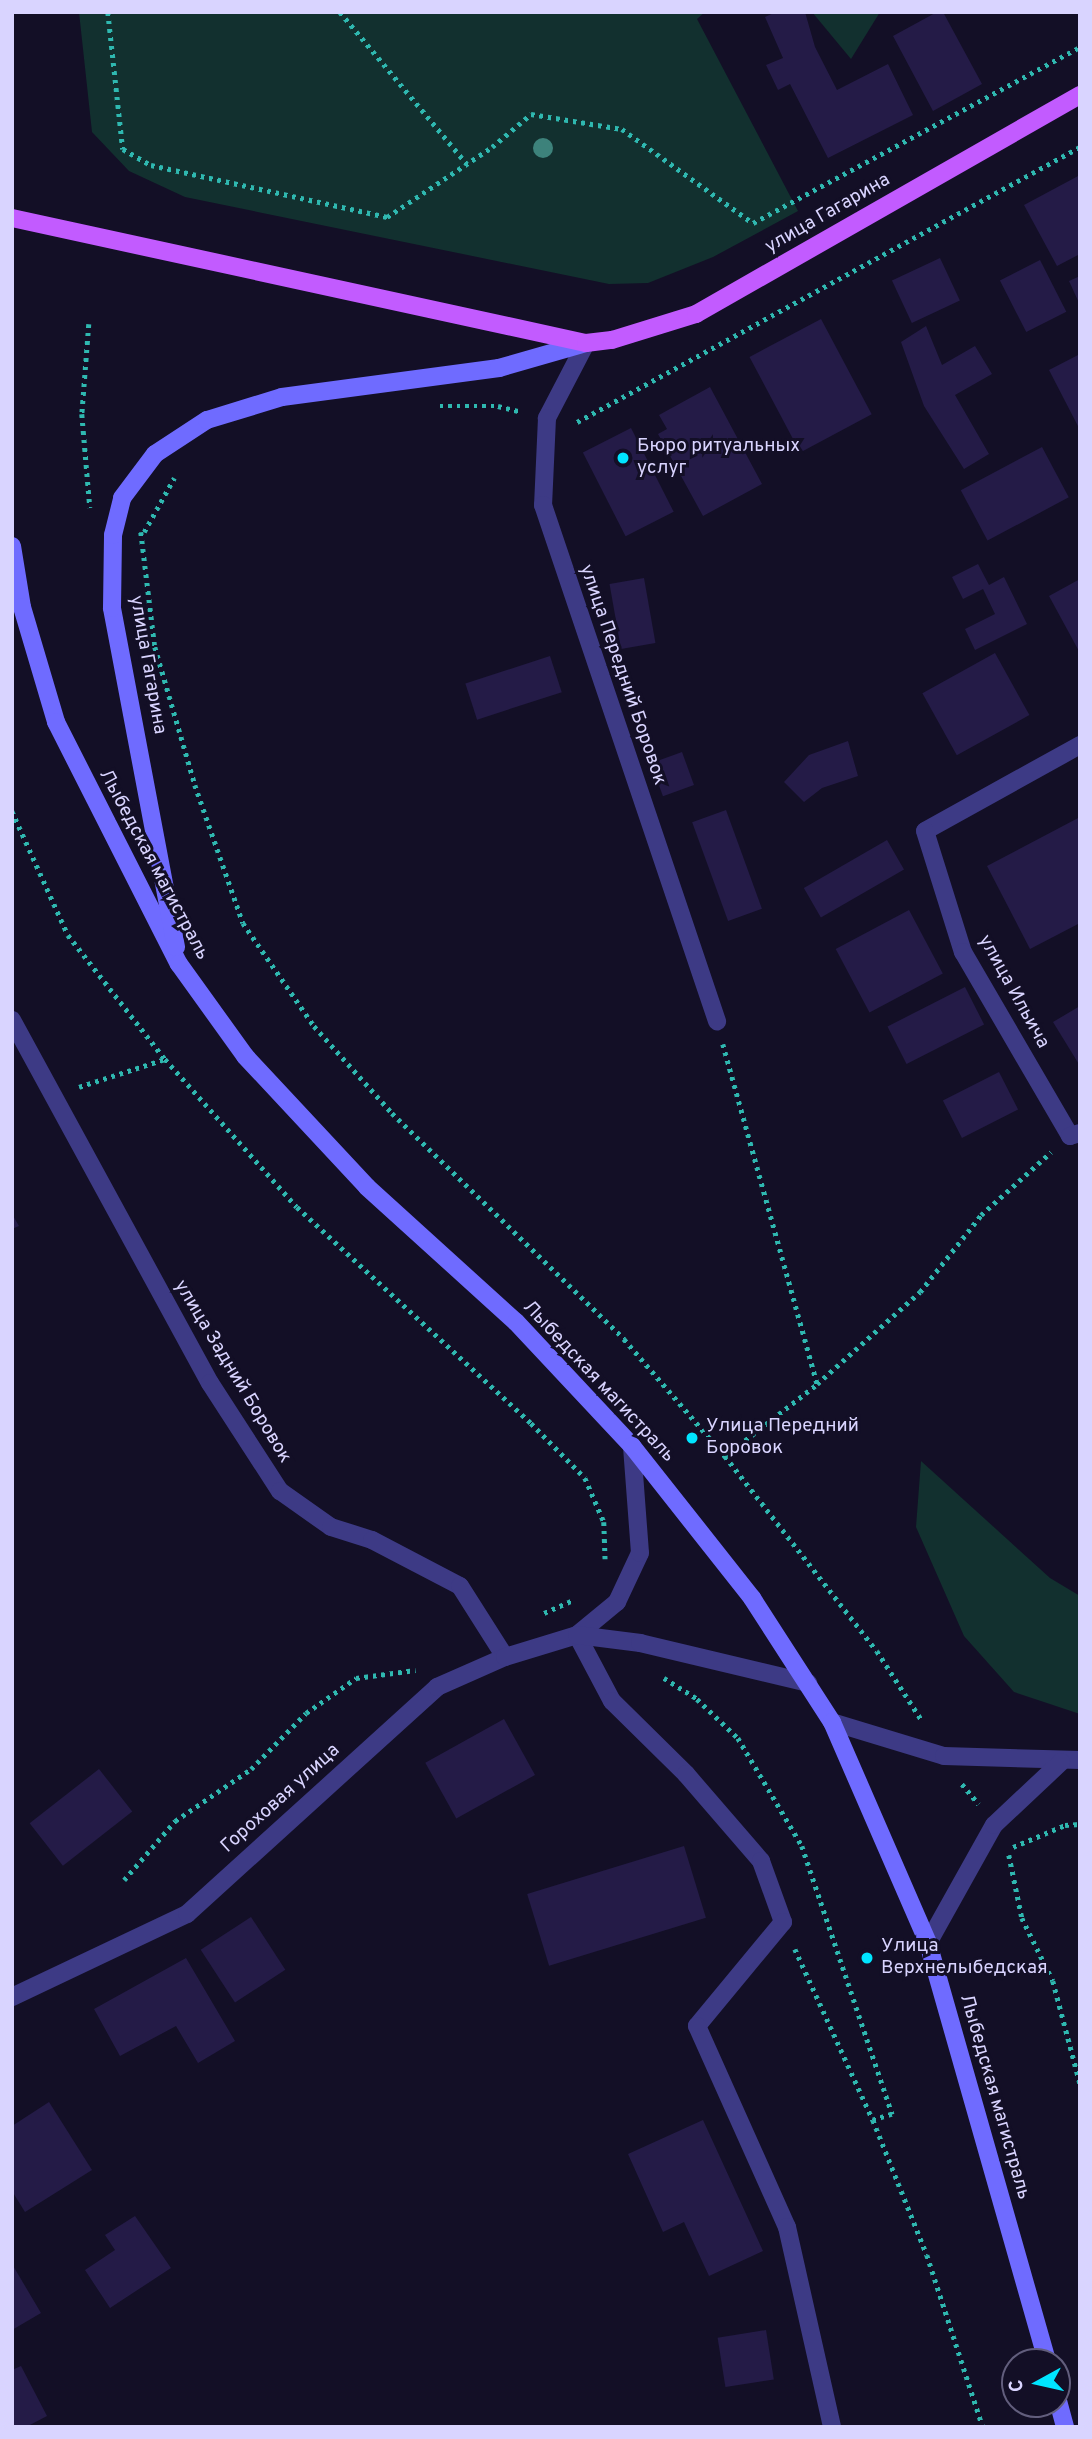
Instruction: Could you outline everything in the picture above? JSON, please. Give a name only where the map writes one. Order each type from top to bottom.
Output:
[{"type":"main road","name":"улица Гагарина","points":[[179,964],[112,608],[113,535],[122,498],[155,454],[206,420],[282,397],[499,368],[586,343],[645,334],[696,314],[1080,95]]},
{"type":"main road","name":"улица Гагарина","points":[[12,218],[586,343]]},
{"type":"main road","name":"Лыбедская магистраль","points":[[12,546],[22,607],[56,722],[179,964],[245,1056],[367,1187],[516,1322],[632,1446],[752,1598],[832,1722],[928,1943],[1043,2348]]},
{"type":"street","name":"улица Передний Боровок","points":[[586,343],[547,418],[543,505],[717,1021]]},
{"type":"street","name":"улица Ильича","points":[[1075,1134],[963,952],[925,831],[1080,745]]},
{"type":"street","name":"улица Задний Боровок","points":[[12,1020],[210,1382],[280,1491],[331,1527],[372,1540],[460,1586],[505,1657]]},
{"type":"street","name":"Гороховая улица","points":[[12,1997],[187,1914],[437,1687],[505,1657],[577,1635],[617,1602],[640,1553],[632,1446]]},
{"type":"street","name":"Гороховая улица","points":[[577,1635],[640,1643],[808,1683]]},
{"type":"street","points":[[577,1635],[611,1701],[686,1774],[761,1861],[783,1922],[697,2026],[787,2227],[832,2427]]},
{"type":"street","points":[[832,1722],[944,1756],[1061,1762],[1080,1760]]},
{"type":"street","points":[[928,1943],[994,1825],[1061,1762]]},
{"type":"path","points":[[108,12],[123,149],[151,165],[387,217],[467,164],[531,114],[622,129],[753,223],[1080,47]]},
{"type":"path","points":[[340,12],[467,164]]},
{"type":"path","points":[[429,406],[498,405],[570,425],[623,401],[1080,147]]},
{"type":"path","points":[[89,324],[82,414],[90,510]]},
{"type":"path","points":[[180,468],[144,531],[155,647],[195,785],[243,923],[314,1026],[383,1104],[624,1339],[725,1456],[877,1651],[925,1726]]},
{"type":"path","points":[[113,535],[144,531]]},
{"type":"path","points":[[12,811],[68,935],[164,1059],[297,1207],[531,1423],[584,1478],[604,1522],[605,1570]]},
{"type":"path","points":[[717,1021],[817,1384]]},
{"type":"path","points":[[55,1096],[164,1059]]},
{"type":"path","points":[[725,1456],[817,1384],[920,1292],[981,1215],[1075,1134]]},
{"type":"path","points":[[124,1881],[175,1821],[251,1769],[306,1713],[356,1678],[419,1669]]},
{"type":"path","points":[[960,1781],[982,1808]]},
{"type":"path","points":[[1009,1848],[1065,1825],[1080,1824]]},
{"type":"path","points":[[1005,1841],[1009,1848],[1022,1918],[1053,1981],[1080,2084]]},
{"type":"path","points":[[783,1922],[873,2120],[927,2255],[983,2427]]},
{"type":"path","points":[[873,2120],[892,2114]]},
{"type":"green space","points":[[79,12],[705,12],[697,19],[798,211],[713,257],[648,283],[609,284],[185,197],[129,171],[92,132]]},
{"type":"green space","points":[[812,12],[880,12],[851,59]]},
{"type":"green space","points":[[921,1461],[1050,1578],[1080,1596],[1080,1714],[1014,1692],[964,1636],[916,1527]]},
{"type":"building","points":[[776,12],[805,12],[815,47],[837,90],[888,64],[913,115],[828,158],[790,84],[778,90],[766,65],[783,58],[765,17]]},
{"type":"building","points":[[937,12],[943,12],[982,84],[933,111],[893,36]]},
{"type":"building","points":[[1080,175],[1080,254],[1057,266],[1024,205]]},
{"type":"building","points":[[940,258],[960,301],[912,323],[892,280]]},
{"type":"building","points":[[1040,260],[1066,312],[1026,332],[1000,280]]},
{"type":"building","points":[[1080,276],[1080,305],[1069,281]]},
{"type":"building","points":[[821,319],[872,414],[800,452],[749,357]]},
{"type":"building","points":[[926,326],[942,365],[975,346],[992,374],[955,395],[989,454],[964,469],[924,406],[901,342]]},
{"type":"building","points":[[1080,354],[1080,430],[1049,370]]},
{"type":"building","points":[[710,387],[762,484],[703,516],[658,434],[667,429],[659,415]]},
{"type":"building","points":[[631,428],[674,512],[626,536],[583,453]]},
{"type":"building","points":[[1042,447],[1069,497],[988,541],[961,490]]},
{"type":"building","points":[[978,564],[989,585],[1004,577],[1027,624],[975,650],[965,629],[995,614],[983,589],[963,599],[952,577]]},
{"type":"building","points":[[644,578],[655,643],[621,649],[610,584]]},
{"type":"building","points":[[1080,579],[1080,653],[1049,596]]},
{"type":"building","points":[[995,653],[1029,715],[957,755],[922,693]]},
{"type":"building","points":[[550,656],[562,692],[477,720],[465,684]]},
{"type":"building","points":[[848,741],[858,776],[822,788],[804,802],[784,782],[809,755]]},
{"type":"building","points":[[682,752],[694,785],[663,796],[651,763]]},
{"type":"building","points":[[726,810],[762,909],[728,921],[692,822]]},
{"type":"building","points":[[1080,817],[1080,923],[1030,949],[987,866]]},
{"type":"building","points":[[887,840],[904,869],[821,917],[804,888]]},
{"type":"building","points":[[909,910],[943,974],[870,1013],[836,949]]},
{"type":"building","points":[[965,987],[984,1024],[907,1064],[887,1026]]},
{"type":"building","points":[[1080,1006],[1080,1066],[1053,1022]]},
{"type":"building","points":[[999,1072],[1018,1109],[962,1138],[943,1101]]},
{"type":"building","points":[[12,1214],[19,1226],[12,1229]]},
{"type":"building","points":[[504,1719],[535,1775],[456,1819],[425,1763]]},
{"type":"building","points":[[99,1769],[132,1812],[63,1866],[30,1823]]},
{"type":"building","points":[[684,1846],[706,1918],[549,1966],[527,1894]]},
{"type":"building","points":[[251,1917],[285,1970],[235,2003],[201,1950]]},
{"type":"building","points":[[186,1958],[235,2041],[198,2063],[176,2026],[120,2056],[94,2009]]},
{"type":"building","points":[[49,2102],[92,2170],[25,2212],[12,2191],[12,2126]]},
{"type":"building","points":[[703,2120],[763,2251],[709,2276],[684,2222],[663,2232],[628,2154]]},
{"type":"building","points":[[135,2216],[171,2268],[110,2308],[85,2270],[115,2250],[105,2235]]},
{"type":"building","points":[[12,2264],[41,2313],[12,2330]]},
{"type":"building","points":[[766,2330],[774,2379],[725,2387],[718,2338]]},
{"type":"building","points":[[21,2366],[47,2416],[26,2427],[12,2427],[12,2370]]},
{"type":"place","name":"Бюро ритуальных услуг","points":[[623,458]]},
{"type":"place","name":"Улица Передний Боровок","points":[[692,1438]]},
{"type":"place","name":"Улица Верхнелыбедская","points":[[867,1958]]}]
